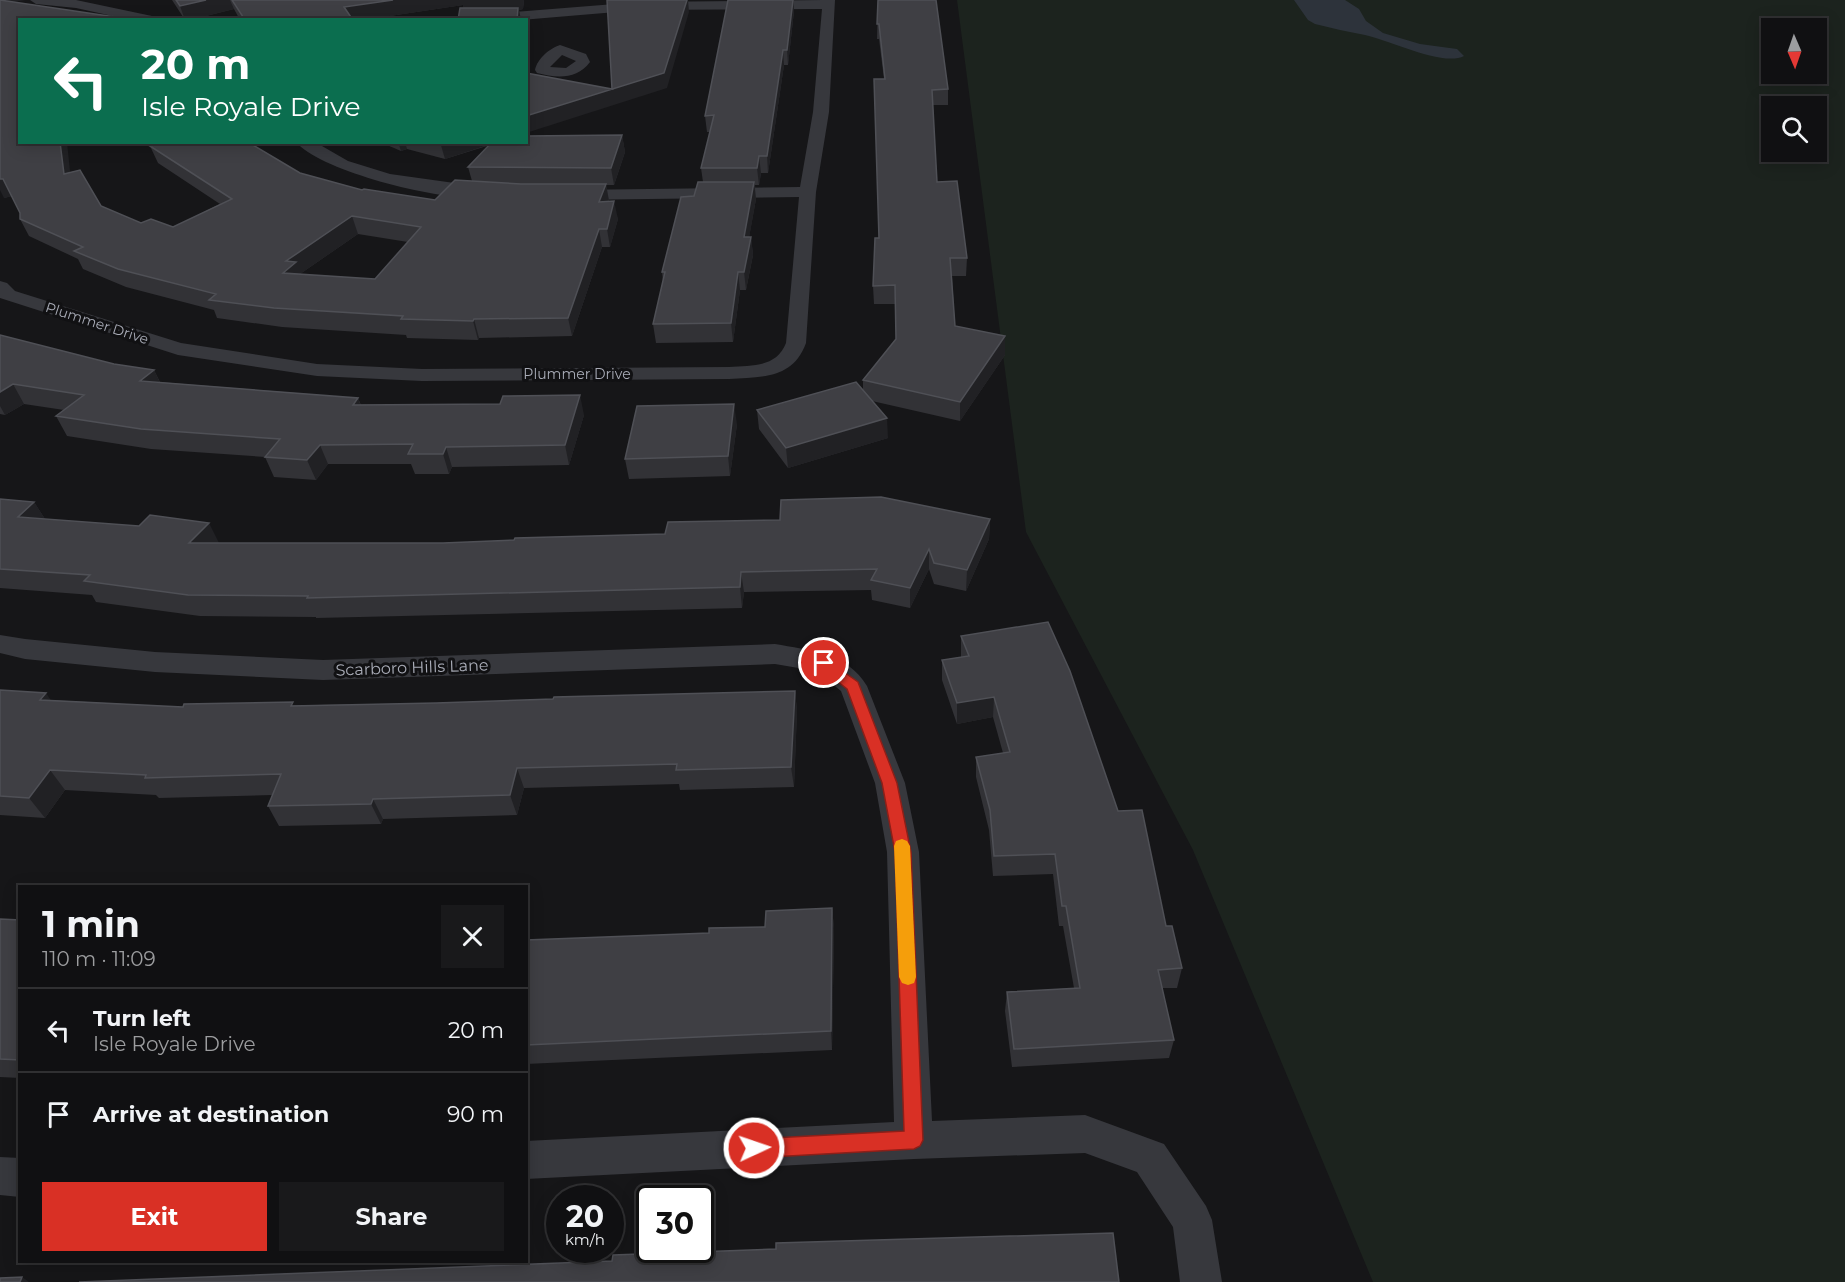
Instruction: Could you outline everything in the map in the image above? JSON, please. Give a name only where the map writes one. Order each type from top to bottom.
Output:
[{"type":"street","points":[[36,0],[84,6],[142,18]]},
{"type":"street","points":[[84,6],[110,0]]},
{"type":"street","points":[[486,18],[556,11],[829,2]]},
{"type":"street","name":"Plummer Drive","points":[[3,292],[178,349],[317,370],[434,375],[729,373],[772,369],[786,363],[793,355],[796,343],[808,192],[821,112],[827,52],[829,2]]},
{"type":"street","points":[[556,11],[560,50]]},
{"type":"street","points":[[306,144],[312,149],[357,170],[379,177],[455,190],[497,193]]},
{"type":"street","points":[[557,196],[808,192]]},
{"type":"street","name":"Scarboro Hills Lane","points":[[0,644],[25,649],[155,662],[323,670],[775,654],[824,663],[853,686],[890,783],[903,852],[914,1140]]},
{"type":"street","points":[[528,1160],[914,1140],[1085,1134],[1150,1158],[1192,1220],[1201,1282]]},
{"type":"street","points":[[0,1176],[18,1178]]},
{"type":"shaded area","points":[[957,0],[1845,0],[1845,1282],[1373,1282],[1193,850],[1026,532]]},
{"type":"shaded area","points":[[1294,0],[1345,0],[1359,9],[1366,21],[1383,33],[1420,44],[1457,49],[1464,56],[1443,58],[1430,56],[1375,38],[1315,24],[1308,20]]},
{"type":"building","points":[[0,0],[122,18],[18,18],[18,144],[60,144],[64,174],[80,170],[101,206],[141,223],[151,219],[173,227],[232,199],[150,146],[159,144],[251,144],[300,173],[362,190],[435,200],[455,180],[521,184],[606,184],[599,202],[614,201],[607,229],[599,229],[568,318],[474,319],[473,321],[401,319],[403,316],[274,308],[209,300],[216,294],[118,269],[74,251],[83,247],[20,219],[20,213],[3,179],[0,179]],"holes":[[[352,216],[421,227],[375,279],[283,273],[296,262],[286,261]]]},
{"type":"building","points":[[176,0],[206,0],[180,6]]},
{"type":"building","points":[[232,0],[393,0],[344,7],[352,18],[244,18]]},
{"type":"building","points":[[607,0],[687,0],[664,73],[528,115],[528,73],[612,89]]},
{"type":"building","points":[[728,0],[793,0],[787,50],[783,50],[767,156],[759,156],[757,168],[701,168],[714,115],[705,116]]},
{"type":"building","points":[[878,0],[936,0],[948,89],[932,90],[937,182],[957,181],[967,258],[950,258],[955,326],[1005,336],[960,402],[863,380],[896,339],[895,285],[873,286],[875,238],[879,238],[874,79],[885,79],[879,24],[877,24]]},
{"type":"building","points":[[460,8],[518,8],[517,18],[458,18]]},
{"type":"building","points":[[622,135],[611,168],[468,167],[490,144],[528,144],[528,136]]},
{"type":"building","points":[[698,182],[754,182],[744,237],[751,237],[744,272],[738,272],[731,323],[653,324],[665,272],[662,272],[681,197],[694,196]]},
{"type":"building","points":[[0,335],[114,364],[154,370],[140,381],[358,398],[353,405],[500,404],[503,396],[580,395],[565,445],[446,447],[443,454],[408,454],[413,444],[320,445],[307,460],[265,457],[280,439],[141,429],[56,416],[84,395],[13,384],[0,392]]},
{"type":"building","points":[[856,382],[887,418],[786,448],[757,410]]},
{"type":"building","points":[[734,404],[728,456],[625,459],[637,406]]},
{"type":"building","points":[[881,497],[990,519],[967,570],[934,563],[929,549],[910,588],[871,580],[877,569],[741,572],[740,587],[307,598],[308,596],[188,595],[84,581],[90,575],[0,569],[0,499],[34,502],[18,517],[139,526],[150,515],[209,523],[189,543],[443,543],[514,540],[515,538],[665,534],[668,522],[780,520],[781,500]]},
{"type":"building","points":[[1048,622],[1070,671],[1118,811],[1142,810],[1166,926],[1172,926],[1182,968],[1158,970],[1174,1040],[1014,1049],[1007,992],[1080,988],[1066,906],[1062,906],[1055,854],[994,856],[990,810],[976,757],[1010,752],[994,697],[957,703],[942,660],[969,656],[961,636]]},
{"type":"building","points":[[0,690],[46,693],[40,700],[183,707],[184,704],[293,702],[291,706],[436,703],[553,699],[554,697],[795,691],[791,767],[676,770],[677,764],[517,768],[510,795],[373,799],[371,804],[268,806],[281,774],[145,778],[146,775],[50,770],[29,798],[0,796]]},
{"type":"building","points":[[832,908],[831,1031],[528,1045],[528,940],[709,933],[709,928],[765,927],[766,911]]},
{"type":"building","points":[[0,919],[18,920],[18,1060],[0,1059]]},
{"type":"building","points":[[1113,1233],[1119,1282],[79,1282],[561,1263],[624,1263],[624,1255],[636,1254],[636,1263],[714,1263],[714,1251],[776,1249],[776,1243]]},
{"type":"building","points":[[22,1277],[20,1282],[0,1282],[0,1278]]},
{"type":"slow traffic","points":[[902,846],[908,977]]},
{"type":"route","points":[[754,1148],[914,1140],[903,852],[890,783],[853,686],[824,663]]}]
